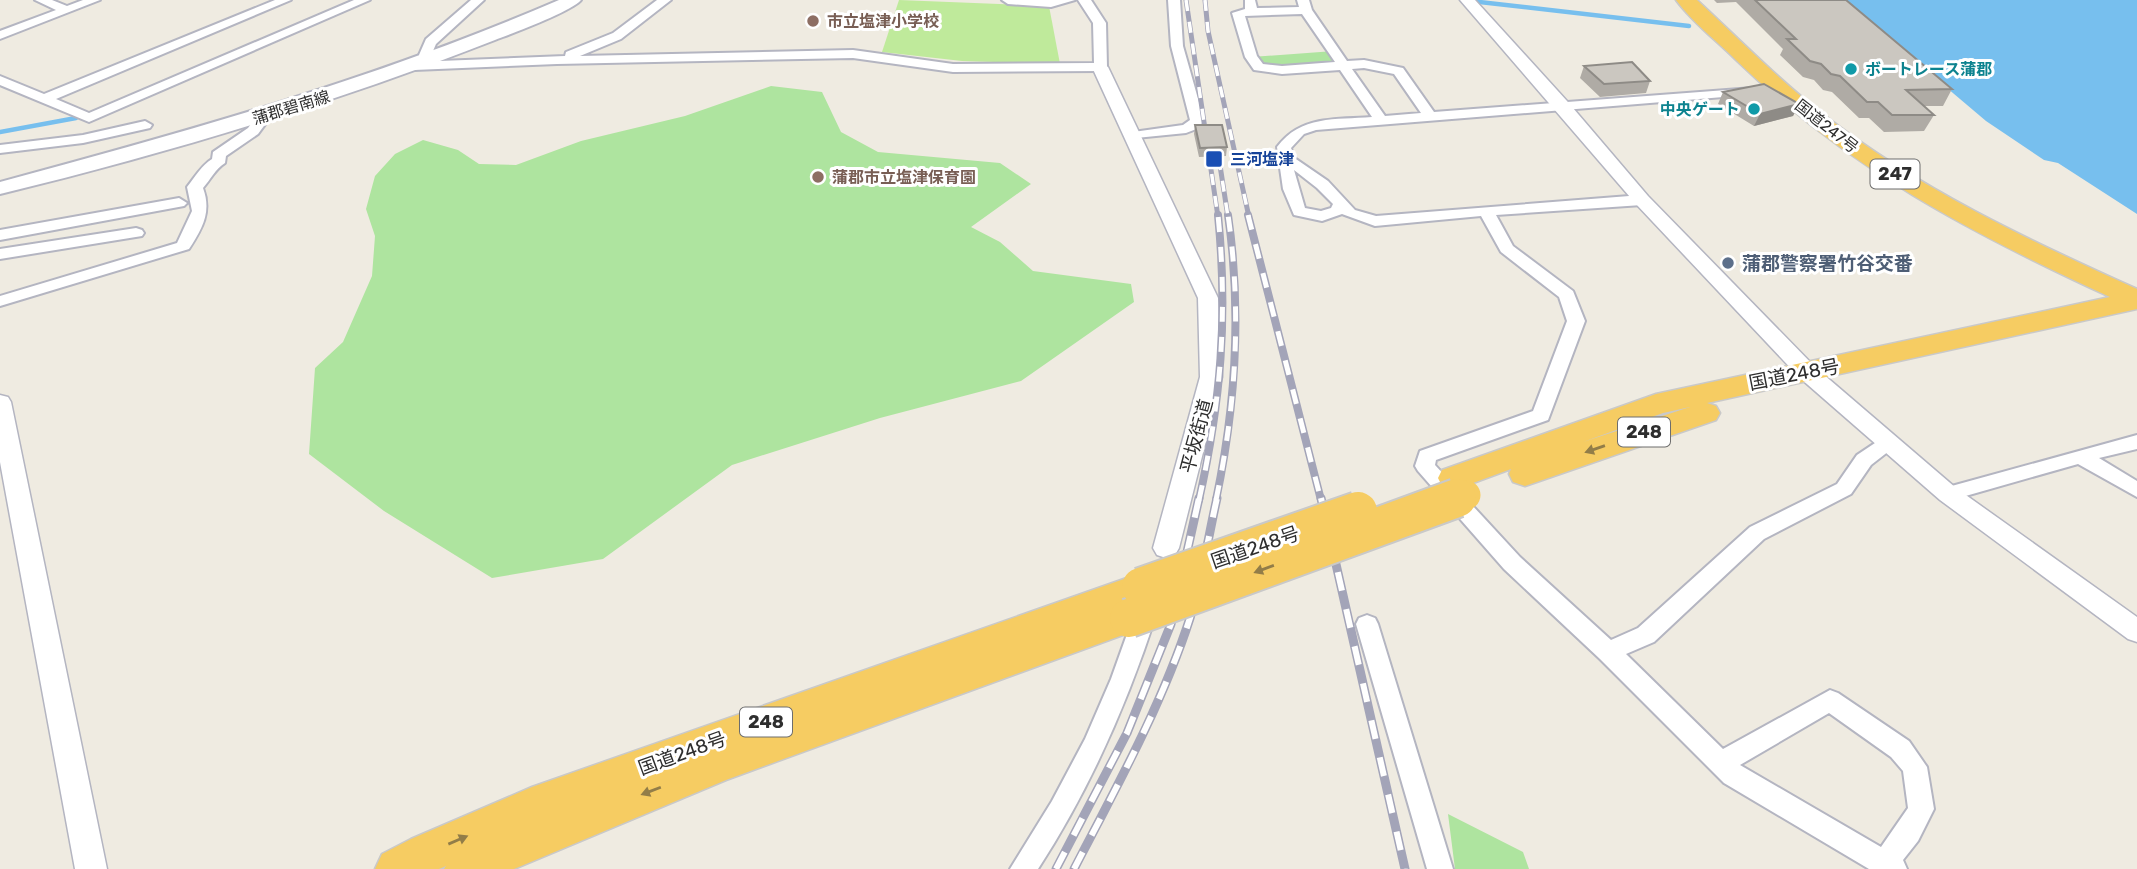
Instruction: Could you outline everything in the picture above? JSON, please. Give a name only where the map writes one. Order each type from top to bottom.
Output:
[{"type":"highway","name":"国道247号","points":[[1686,0],[1780,88],[1861,153],[1928,195],[2013,242],[2137,300]]},
{"type":"highway","name":"国道247号","points":[[1707,0],[1799,87],[1835,117],[1882,149],[1993,217],[2073,257],[2137,284]]},
{"type":"highway","name":"国道248号","points":[[397,869],[426,853],[548,801],[1135,603],[1460,486],[1817,379],[2137,300]]},
{"type":"highway","name":"国道248号","points":[[1817,379],[2137,318]]},
{"type":"highway","name":"国道248号","points":[[466,869],[555,828],[1135,603]]},
{"type":"main road","name":"蒲郡碧南線","points":[[0,179],[276,105],[419,61],[555,0]]},
{"type":"main road","name":"蒲郡碧南線","points":[[0,188],[265,115],[419,61],[573,0]]},
{"type":"street","points":[[41,0],[67,10]]},
{"type":"street","points":[[0,35],[94,0]]},
{"type":"street","points":[[44,99],[285,0]]},
{"type":"street","points":[[0,80],[89,118],[364,0]]},
{"type":"street","points":[[419,61],[430,42],[478,0]]},
{"type":"street","points":[[556,60],[617,36],[665,0]]},
{"type":"street","points":[[1009,0],[1051,3],[1069,0]]},
{"type":"street","name":"平坂街道","points":[[1023,869],[1052,827],[1133,654],[1166,548],[1211,377],[1208,298],[1100,67],[1102,24],[1095,11],[1084,0]]},
{"type":"street","points":[[1130,136],[1186,129],[1197,120],[1177,46],[1174,0]]},
{"type":"street","points":[[1469,2],[1561,104],[1642,200],[1817,379],[1948,494],[2137,631]]},
{"type":"street","points":[[1381,121],[1345,66],[1304,5],[1250,6],[1238,13],[1251,57],[1259,67],[1282,70],[1345,66],[1364,64],[1398,71],[1430,117]]},
{"type":"street","points":[[419,61],[853,54],[953,68],[1100,67]]},
{"type":"street","points":[[1341,204],[1337,211],[1322,216],[1299,212],[1295,205],[1284,147],[1299,131],[1315,126],[1561,104],[1780,88]]},
{"type":"street","points":[[0,301],[183,246],[201,215],[201,201],[195,187],[208,174],[209,167],[220,160],[218,155],[253,131],[265,115]]},
{"type":"street","points":[[0,149],[83,139],[145,125]]},
{"type":"street","points":[[1286,159],[1312,174],[1350,213],[1375,221],[1642,200]]},
{"type":"street","points":[[0,235],[179,204]]},
{"type":"street","points":[[1486,211],[1507,249],[1567,295],[1576,321],[1541,415],[1427,456],[1425,466],[1511,564],[1608,652],[1733,775],[1889,867],[1921,809],[1915,767],[1900,749],[1830,700],[1721,763]]},
{"type":"street","points":[[0,254],[136,233]]},
{"type":"street","points":[[0,402],[6,469],[91,869]]},
{"type":"street","points":[[1948,494],[2137,442]]},
{"type":"street","points":[[1608,652],[1646,635],[1757,533],[1844,489],[1864,460],[1888,444]]},
{"type":"street","points":[[2080,456],[2137,490]]},
{"type":"street","points":[[1367,624],[1440,869]]},
{"type":"green space","points":[[899,0],[1049,6],[1060,64],[962,61],[882,52]]},
{"type":"green space","points":[[1334,51],[1345,66],[1259,67],[1251,57]]},
{"type":"green space","points":[[771,86],[822,92],[841,132],[878,152],[1000,163],[1031,184],[971,227],[1000,242],[1033,271],[1131,284],[1134,302],[1021,381],[880,418],[732,465],[603,559],[492,578],[384,511],[309,454],[315,368],[343,342],[372,276],[375,236],[366,209],[375,176],[395,154],[423,140],[458,150],[479,164],[516,165],[581,141],[685,116]]},
{"type":"green space","points":[[1448,814],[1523,852],[1529,869],[1455,869]]},
{"type":"water","name":"ボートレース蒲郡","points":[[1843,0],[2137,0],[2137,214],[2058,163],[2044,160],[1986,121]]},
{"type":"building","name":"ボートレース蒲郡","points":[[1755,0],[1846,0],[1952,89],[1906,90],[1934,115],[1892,115],[1878,102],[1867,102],[1840,76],[1831,74],[1821,64],[1810,61],[1787,39],[1796,39]]},
{"type":"building","points":[[1632,62],[1650,81],[1604,84],[1584,66]]},
{"type":"building","points":[[1764,84],[1799,104],[1760,114],[1723,92]]},
{"type":"building","points":[[1195,125],[1222,125],[1227,147],[1200,148]]},
{"type":"waterway","points":[[1462,0],[1689,26]]},
{"type":"waterway","points":[[0,132],[76,118]]},
{"type":"railway","points":[[1186,0],[1218,217]]},
{"type":"railway","points":[[1205,0],[1208,31],[1249,217]]},
{"type":"railway","points":[[1219,159],[1228,217]]},
{"type":"railway","points":[[1199,500],[1213,428],[1220,358],[1222,288],[1218,215]]},
{"type":"railway","points":[[1216,500],[1228,429],[1235,358],[1235,287],[1228,215]]},
{"type":"railway","points":[[1248,215],[1321,500]]},
{"type":"railway","points":[[1056,869],[1127,733],[1171,624],[1199,498]]},
{"type":"railway","points":[[1074,869],[1137,746],[1179,650],[1198,588],[1217,498]]},
{"type":"railway","points":[[1321,498],[1405,869]]},
{"type":"place","name":"市立塩津小学校","points":[[813,21]]},
{"type":"place","name":"ボートレース蒲郡","points":[[1851,69]]},
{"type":"place","name":"中央ゲート","points":[[1754,109]]},
{"type":"place","name":"三河塩津","points":[[1214,159]]},
{"type":"place","name":"蒲郡市立塩津保育園","points":[[818,177]]},
{"type":"place","name":"蒲郡警察署竹谷交番","points":[[1728,263]]}]
